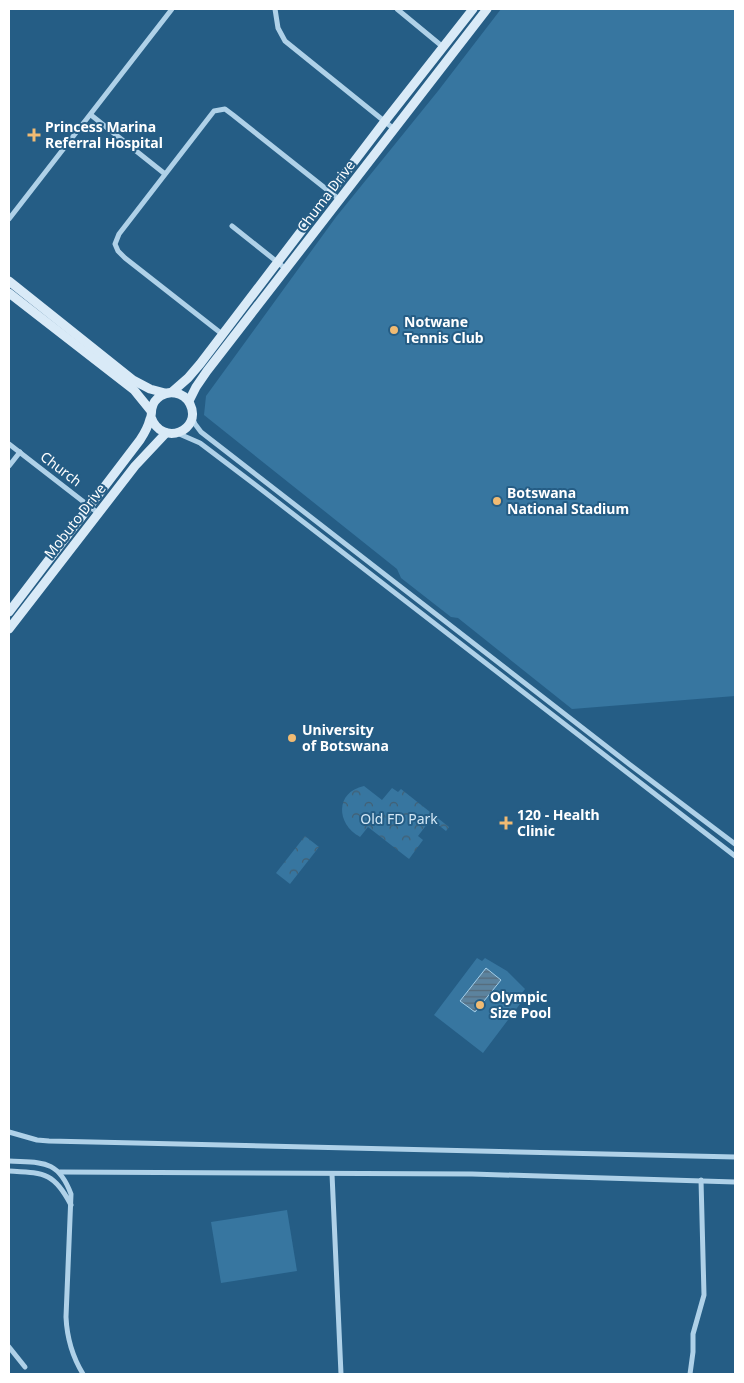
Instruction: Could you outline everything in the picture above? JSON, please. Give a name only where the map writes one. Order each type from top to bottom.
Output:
[{"type":"main road","name":"Chuma Drive","points":[[168,393],[188,378],[473,9]]},
{"type":"main road","name":"Chuma Drive","points":[[189,401],[207,372],[487,9]]},
{"type":"main road","points":[[9,280],[134,380],[150,390],[178,393],[189,401],[192,417],[187,427],[177,433],[166,433],[156,427],[151,414],[134,390],[9,292]]},
{"type":"main road","points":[[9,612],[140,440],[156,400],[168,393]]},
{"type":"main road","name":"Mobuto Drive","points":[[9,629],[145,454],[166,433]]},
{"type":"street","points":[[9,219],[172,9]]},
{"type":"street","points":[[275,9],[278,28],[285,40],[394,128]]},
{"type":"street","points":[[397,9],[443,46]]},
{"type":"street","points":[[222,334],[125,258],[118,251],[115,244],[119,234],[214,111],[225,110],[340,200]]},
{"type":"street","points":[[91,115],[165,174]]},
{"type":"street","points":[[232,226],[286,269]]},
{"type":"street","points":[[192,417],[201,432],[735,844]]},
{"type":"street","points":[[177,433],[200,443],[255,484],[735,856]]},
{"type":"street","name":"Church","points":[[9,444],[98,513]]},
{"type":"street","points":[[9,466],[20,452]]},
{"type":"street","points":[[624,771],[629,764]]},
{"type":"street","points":[[709,836],[715,828]]},
{"type":"street","points":[[9,1132],[37,1140],[49,1141],[735,1157]]},
{"type":"street","points":[[9,1161],[50,1165],[60,1172],[67,1182],[71,1194],[71,1206],[66,1335],[75,1361],[83,1374]]},
{"type":"street","points":[[9,1171],[32,1172],[48,1176],[62,1188],[71,1206]]},
{"type":"street","points":[[60,1172],[472,1174],[735,1182]]},
{"type":"street","points":[[332,1174],[341,1374]]},
{"type":"street","points":[[690,1374],[693,1334],[704,1295],[701,1180]]},
{"type":"street","points":[[9,1347],[25,1367]]},
{"type":"green space","points":[[501,9],[735,9],[735,696],[572,709],[458,618],[451,617],[401,578],[397,569],[204,415],[206,396],[336,217],[438,91]]},
{"type":"green space","name":"Old FD Park","points":[[364,786],[382,800],[392,788],[398,792],[401,789],[449,827],[446,831],[431,819],[418,836],[423,840],[409,859],[368,827],[360,837],[346,824],[342,809],[348,795],[355,789]]},
{"type":"green space","points":[[305,836],[319,847],[290,884],[276,873]]},
{"type":"green space","name":"Olympic Size Pool","points":[[477,958],[482,961],[485,958],[507,971],[525,989],[522,993],[526,996],[483,1053],[434,1015]]},
{"type":"green space","points":[[287,1210],[297,1271],[221,1283],[211,1222]]},
{"type":"shaded area","points":[[486,968],[501,980],[475,1012],[460,1001]]},
{"type":"place","name":"Princess Marina Referral Hospital","points":[[34,135]]},
{"type":"place","name":"Notwane Tennis Club","points":[[394,330]]},
{"type":"place","name":"Botswana National Stadium","points":[[497,501]]},
{"type":"place","name":"University of Botswana","points":[[292,738]]},
{"type":"place","name":"120 - Health Clinic","points":[[506,823]]},
{"type":"place","name":"Olympic Size Pool","points":[[480,1005]]}]
